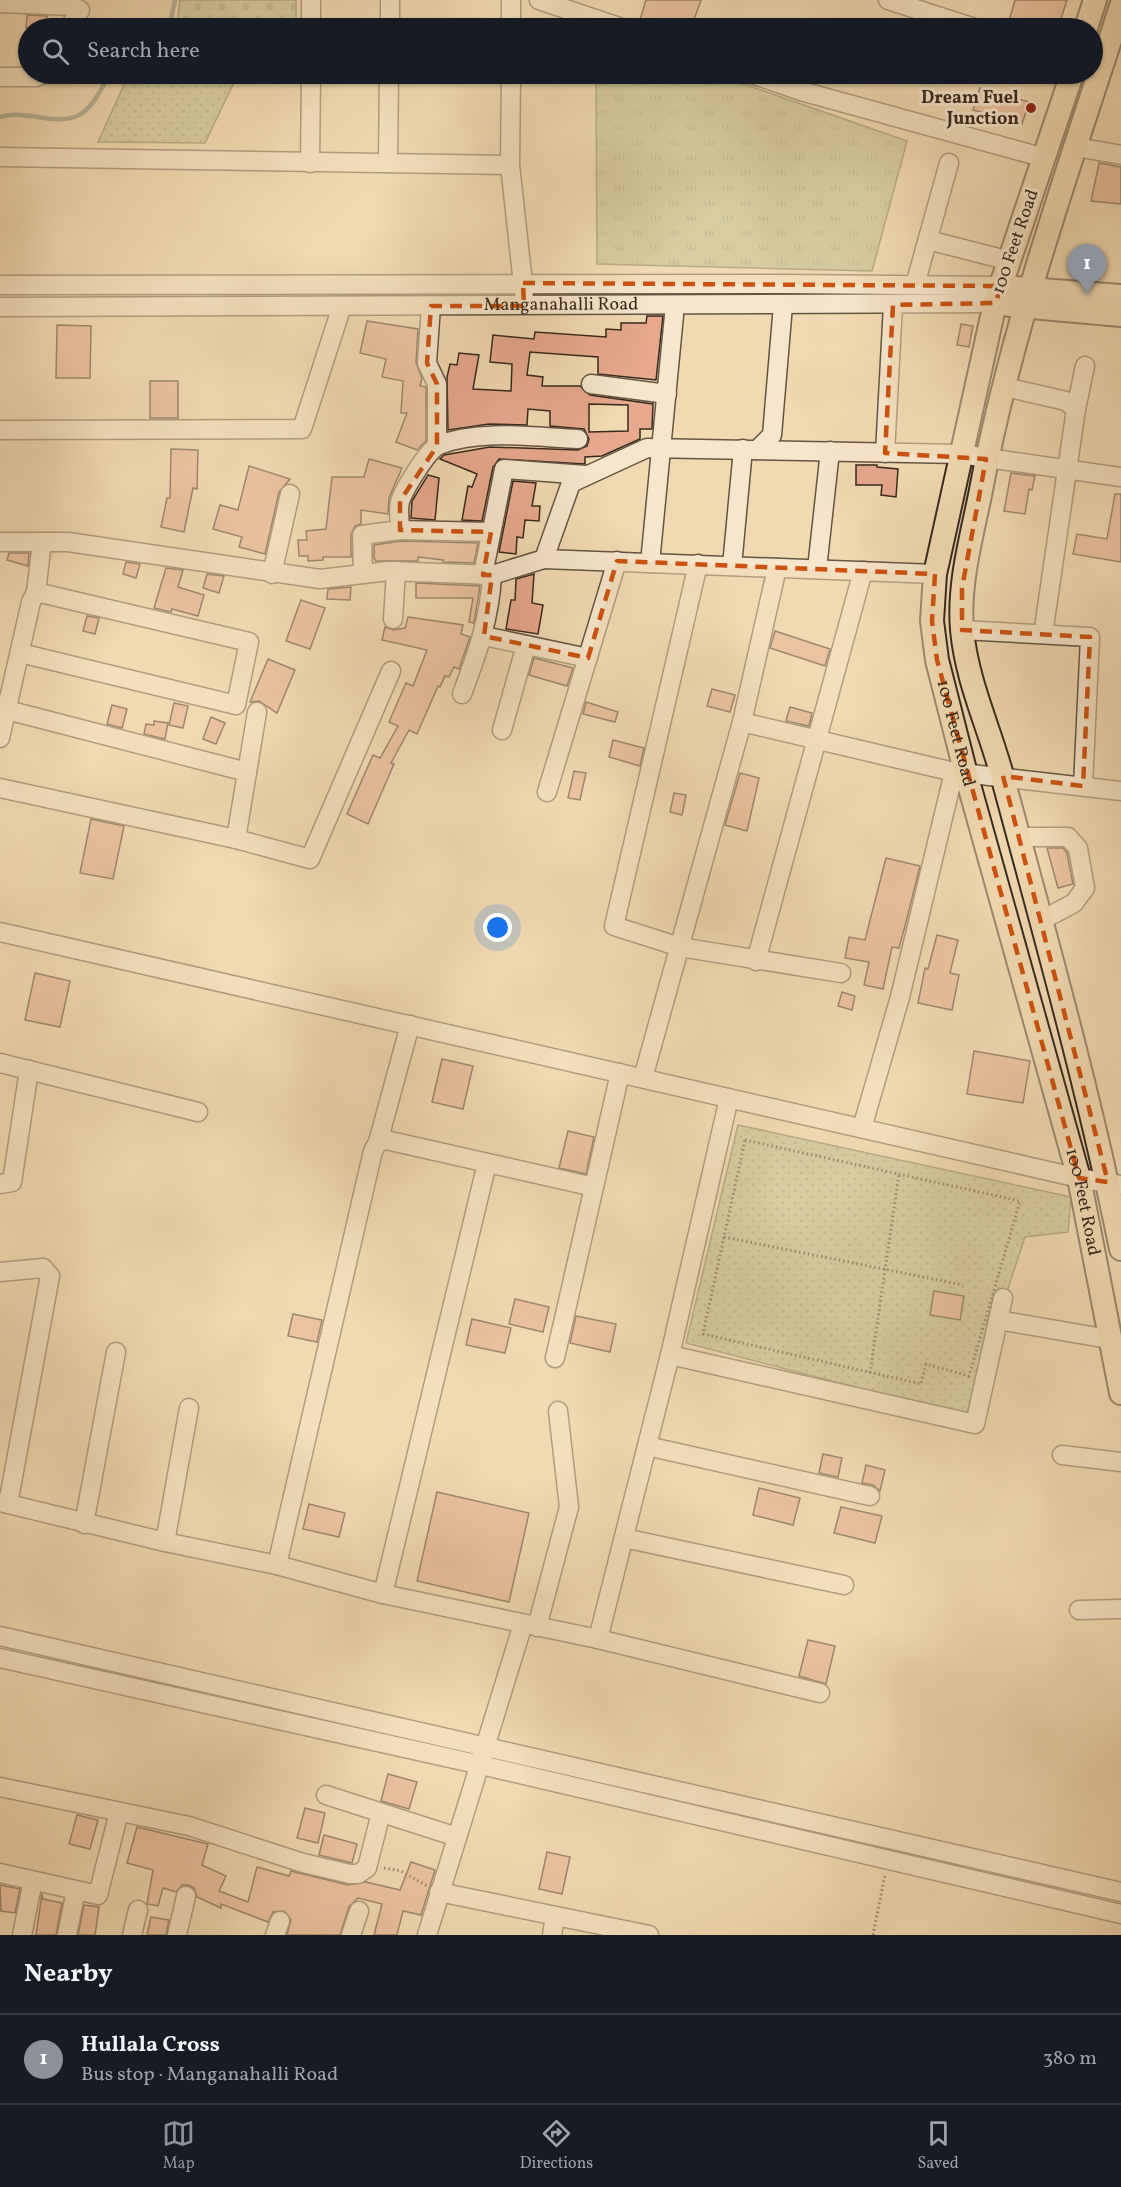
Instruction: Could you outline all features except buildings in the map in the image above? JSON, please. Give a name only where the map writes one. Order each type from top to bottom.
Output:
[{"type":"main road","points":[[1089,18],[1095,0]]},
{"type":"main road","name":"100 Feet Road","points":[[1103,62],[1121,6]]},
{"type":"main road","name":"100 Feet Road","points":[[1069,84],[998,295],[960,454],[935,574],[932,621],[937,660],[960,773],[1079,1178],[1121,1393]]},
{"type":"main road","name":"100 Feet Road","points":[[1096,84],[1027,298],[986,459],[962,588],[962,630],[970,679],[1003,776],[1017,837],[1114,1183],[1121,1249]]},
{"type":"main road","name":"Manganahalli Road","points":[[998,295],[1121,315]]},
{"type":"main road","name":"Manganahalli Road","points":[[1027,298],[1121,296]]},
{"type":"street","points":[[311,0],[311,18]]},
{"type":"street","points":[[390,0],[390,18]]},
{"type":"street","points":[[511,18],[512,0]]},
{"type":"street","points":[[539,0],[592,18]]},
{"type":"street","points":[[888,0],[944,18]]},
{"type":"street","points":[[0,3],[72,6],[80,10],[75,18]]},
{"type":"street","points":[[0,77],[18,77]]},
{"type":"street","points":[[310,163],[311,84]]},
{"type":"street","points":[[388,163],[389,84]]},
{"type":"street","points":[[511,84],[510,165],[524,306]]},
{"type":"street","points":[[781,84],[1045,158]]},
{"type":"street","points":[[1076,147],[1121,155]]},
{"type":"street","points":[[0,157],[510,165]]},
{"type":"street","points":[[915,285],[949,163]]},
{"type":"street","points":[[928,240],[1010,261]]},
{"type":"street","name":"Manganahalli Road","points":[[0,285],[523,283],[915,285],[998,295]]},
{"type":"street","name":"Manganahalli Road","points":[[0,307],[893,305],[998,295]]},
{"type":"street","points":[[885,453],[893,305]]},
{"type":"street","points":[[0,430],[302,429],[342,306]]},
{"type":"street","points":[[431,306],[427,363],[437,384],[436,446]]},
{"type":"street","points":[[650,563],[675,306]]},
{"type":"street","points":[[732,566],[750,450],[772,435],[783,306]]},
{"type":"street","points":[[1043,634],[1076,409],[1085,366]]},
{"type":"street","points":[[591,384],[667,394]]},
{"type":"street","points":[[1005,387],[1066,401],[1076,409]]},
{"type":"street","points":[[400,530],[400,501],[420,465],[436,446],[473,438],[510,436],[578,439]]},
{"type":"street","points":[[544,559],[572,483],[647,448],[960,454],[1121,477]]},
{"type":"street","points":[[817,569],[830,451]]},
{"type":"street","points":[[462,694],[484,636],[491,603],[487,575],[492,532],[504,469],[586,475]]},
{"type":"street","points":[[272,574],[290,494]]},
{"type":"street","points":[[363,574],[363,535],[400,530],[492,532]]},
{"type":"street","points":[[0,542],[68,542],[166,555],[272,574],[320,579],[396,571],[487,575],[544,559],[935,574]]},
{"type":"street","points":[[0,738],[31,602],[36,592],[42,542]]},
{"type":"street","points":[[548,792],[617,561]]},
{"type":"street","points":[[698,564],[614,926],[680,947],[841,973]]},
{"type":"street","points":[[643,1078],[742,722],[777,567]]},
{"type":"street","points":[[393,618],[396,571]]},
{"type":"street","points":[[756,961],[863,571]]},
{"type":"street","points":[[20,653],[236,705],[249,642],[36,592]]},
{"type":"street","points":[[962,630],[1090,637],[1083,786]]},
{"type":"street","points":[[484,636],[588,658]]},
{"type":"street","points":[[502,730],[526,645]]},
{"type":"street","points":[[0,788],[236,839],[310,859],[391,671]]},
{"type":"street","points":[[7,710],[247,772]]},
{"type":"street","points":[[236,839],[256,712]]},
{"type":"street","points":[[742,722],[960,773],[1121,791]]},
{"type":"street","points":[[862,1128],[960,773]]},
{"type":"street","points":[[1017,837],[1068,837],[1078,848],[1085,888],[1074,903],[1042,920]]},
{"type":"street","points":[[0,932],[1079,1178],[1114,1183]]},
{"type":"street","points":[[277,1565],[373,1151],[378,1142],[410,1025]]},
{"type":"street","points":[[0,1063],[198,1112]]},
{"type":"street","points":[[0,1184],[12,1182],[29,1070]]},
{"type":"street","points":[[555,1358],[621,1073]]},
{"type":"street","points":[[598,1639],[670,1355],[729,1098]]},
{"type":"street","points":[[378,1142],[386,1140],[594,1187]]},
{"type":"street","points":[[383,1594],[487,1163]]},
{"type":"street","points":[[0,1272],[43,1268],[50,1276],[4,1503],[84,1524],[277,1565],[383,1594],[598,1639],[820,1693]]},
{"type":"street","points":[[670,1355],[975,1424],[1003,1298]]},
{"type":"street","points":[[998,1320],[1110,1339]]},
{"type":"street","points":[[84,1524],[116,1352]]},
{"type":"street","points":[[165,1542],[189,1408]]},
{"type":"street","points":[[427,1935],[485,1746],[530,1625],[569,1507],[558,1412]]},
{"type":"street","points":[[647,1446],[870,1496]]},
{"type":"street","points":[[1062,1455],[1121,1462]]},
{"type":"street","points":[[624,1538],[844,1585]]},
{"type":"street","points":[[1079,1610],[1121,1609]]},
{"type":"street","points":[[0,1636],[1121,1892]]},
{"type":"street","points":[[0,1658],[481,1765],[1121,1914]]},
{"type":"street","points":[[0,1787],[189,1826],[326,1869],[358,1874],[367,1868],[381,1813]]},
{"type":"street","points":[[326,1795],[457,1837]]},
{"type":"street","points":[[0,1873],[98,1895],[119,1812]]},
{"type":"street","points":[[22,1935],[33,1881]]},
{"type":"street","points":[[67,1935],[75,1890]]},
{"type":"street","points":[[439,1892],[629,1933],[649,1935]]},
{"type":"street","points":[[177,1935],[186,1896]]},
{"type":"street","points":[[132,1935],[138,1910]]},
{"type":"street","points":[[351,1935],[359,1911]]},
{"type":"street","points":[[552,1935],[555,1917]]},
{"type":"path","points":[[744,1140],[1020,1201],[969,1376],[926,1364],[921,1384],[703,1334],[724,1236],[744,1140]]},
{"type":"path","points":[[870,1372],[898,1174]]},
{"type":"path","points":[[724,1236],[963,1285]]},
{"type":"path","points":[[873,1935],[889,1860]]},
{"type":"path","points":[[367,1868],[401,1871],[439,1892]]},
{"type":"highlighted area","points":[[523,283],[1002,286],[995,303],[893,305],[885,453],[986,459],[962,588],[962,630],[1090,637],[1083,786],[1003,776],[1108,1182],[1079,1178],[937,660],[932,621],[935,574],[617,561],[588,658],[484,636],[492,575],[483,575],[491,532],[400,530],[400,501],[437,446],[437,384],[427,363],[431,306],[524,306]]},
{"type":"green space","points":[[180,0],[296,0],[296,18],[178,18]]},
{"type":"green space","points":[[124,84],[233,84],[205,143],[98,142]]},
{"type":"green space","points":[[596,84],[744,84],[907,141],[872,271],[597,264]]},
{"type":"green space","points":[[738,1125],[1071,1197],[1068,1232],[1025,1237],[966,1416],[686,1343]]},
{"type":"waterway","points":[[171,18],[175,0]]},
{"type":"waterway","points":[[0,117],[10,115],[53,119],[75,117],[90,106],[104,84]]},
{"type":"place","name":"Dream Fuel Junction","points":[[1031,108]]},
{"type":"place","name":"Hullala Cross","points":[[1087,294]]}]
